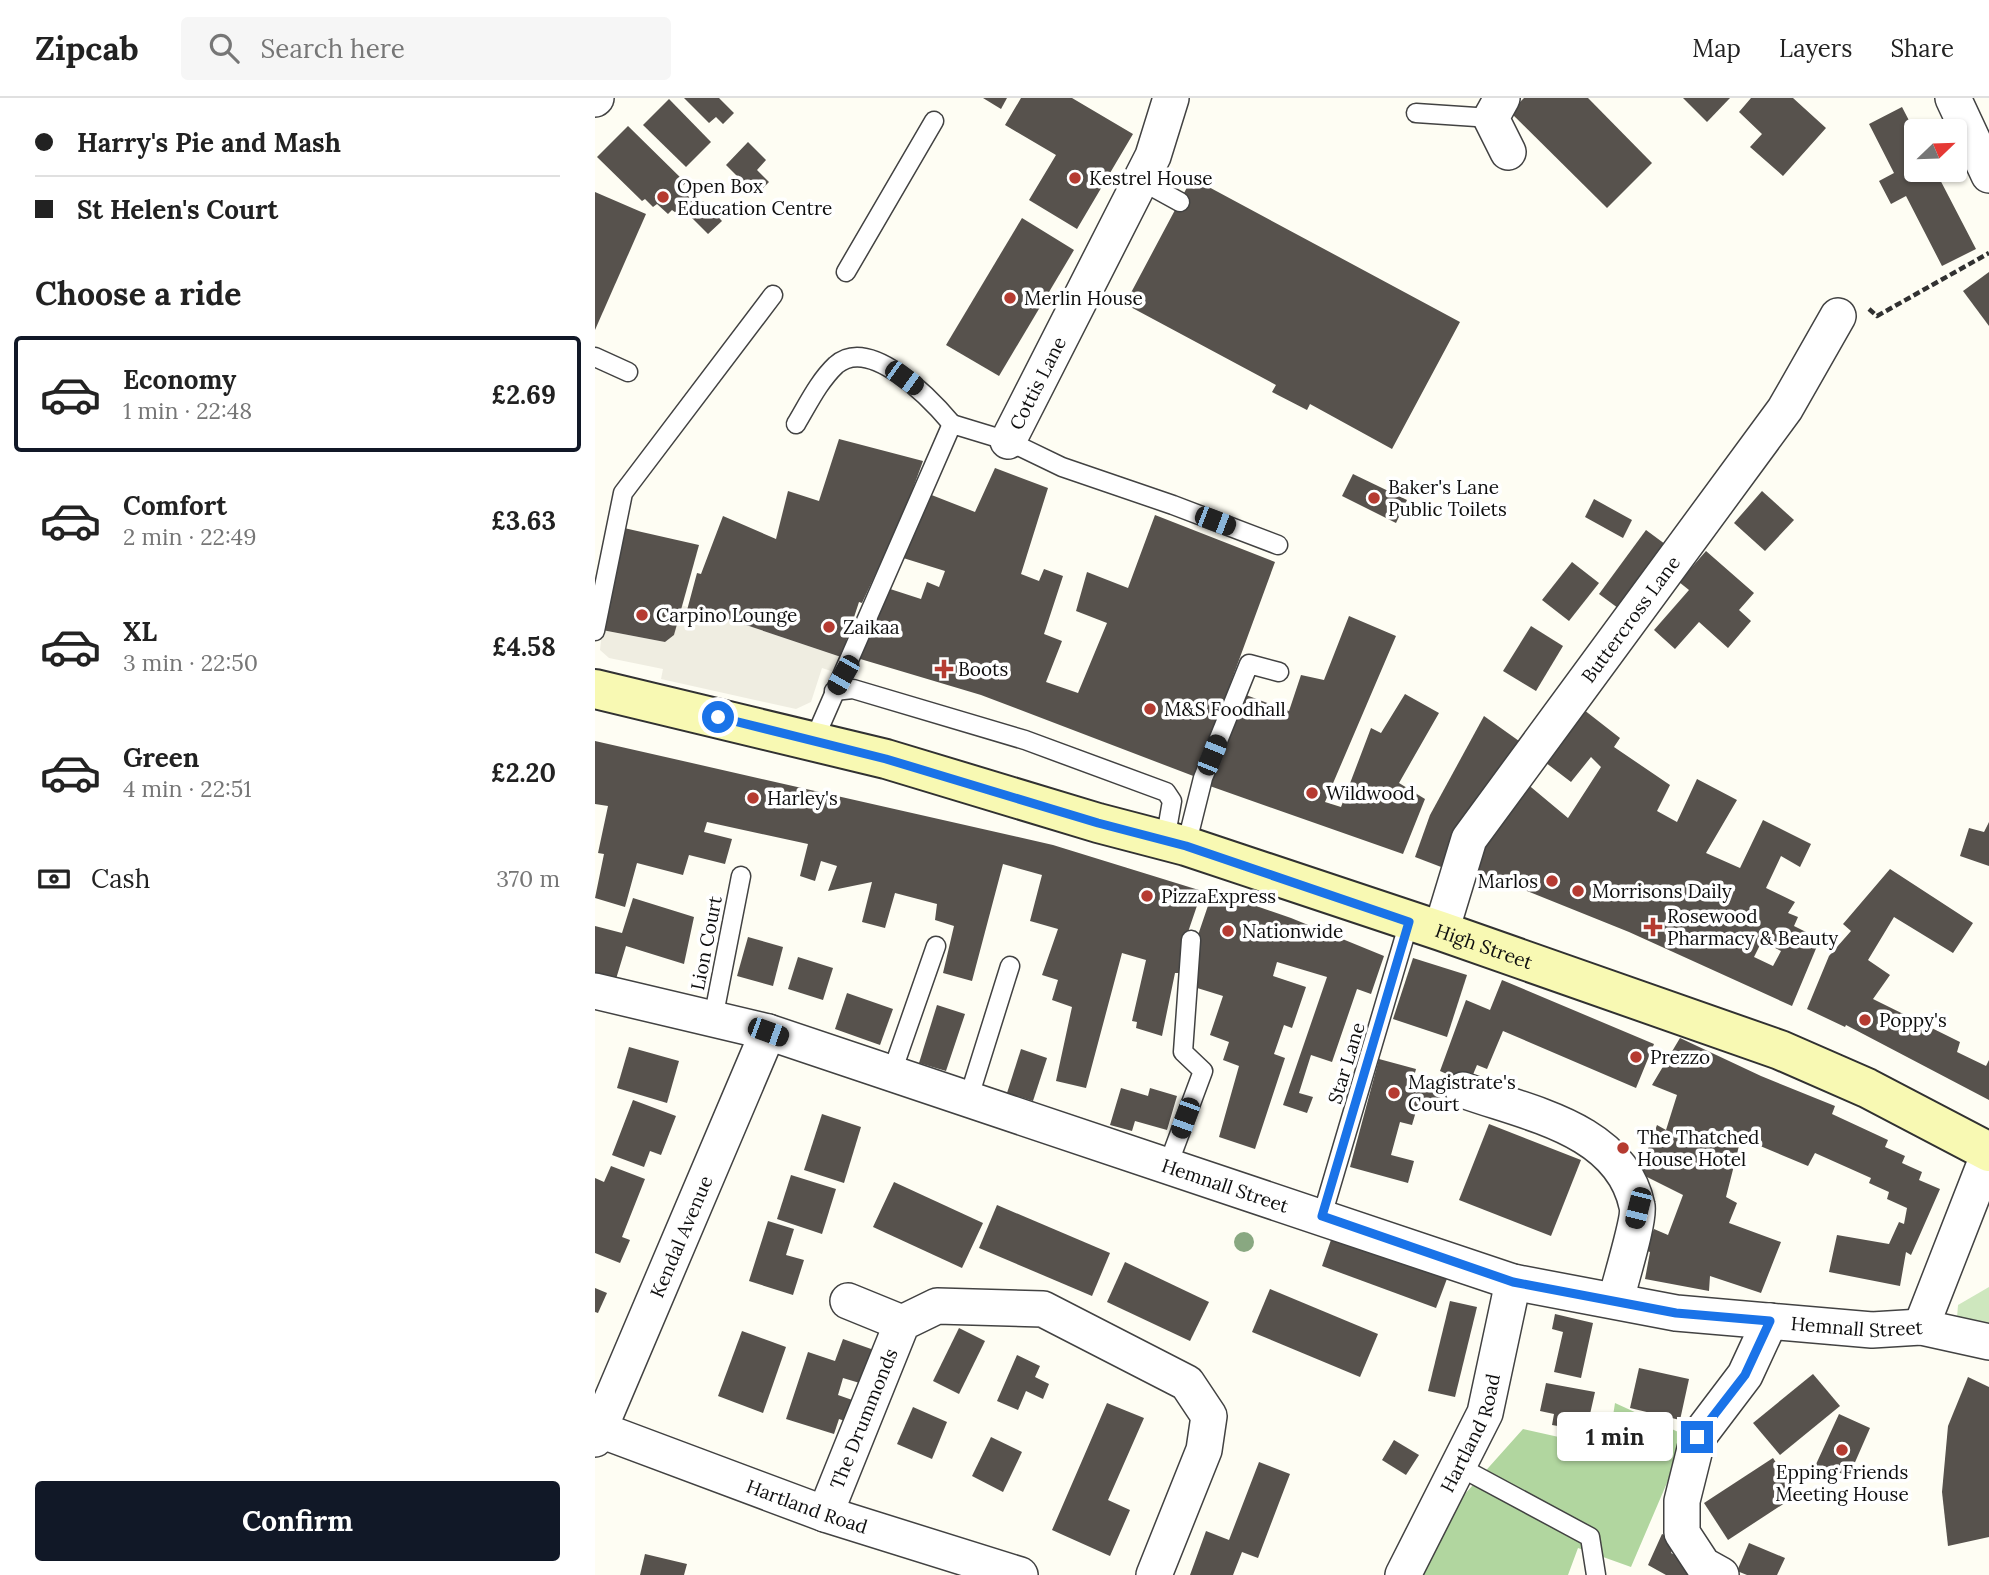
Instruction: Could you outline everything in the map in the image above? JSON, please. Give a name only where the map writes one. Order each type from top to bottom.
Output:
[{"type":"main road","name":"High Street","points":[[595,689],[814,740],[1176,843],[1425,926],[1780,1050],[1867,1088],[1989,1152]]},
{"type":"street","name":"Cottis Lane","points":[[1008,441],[1153,156],[1171,98]]},
{"type":"street","points":[[1953,98],[1989,175]]},
{"type":"street","points":[[1497,108],[1508,152]]},
{"type":"street","name":"Buttercross Lane","points":[[1425,926],[1469,839],[1785,409],[1838,316]]},
{"type":"street","name":"Hemnall Street","points":[[595,991],[768,1032],[1513,1282],[1676,1313],[1872,1330],[1921,1327],[1989,1342]]},
{"type":"street","name":"Kendal Avenue","points":[[596,1432],[768,1032]]},
{"type":"street","points":[[1463,1090],[1587,1135],[1619,1166],[1638,1208],[1616,1300]]},
{"type":"street","points":[[1921,1327],[1989,1152]]},
{"type":"street","name":"Hartland Road","points":[[1403,1575],[1485,1413],[1513,1282]]},
{"type":"street","name":"The Drummonds","points":[[848,1301],[902,1323]]},
{"type":"street","name":"The Drummonds","points":[[825,1514],[902,1323],[937,1306],[1042,1309],[1187,1383],[1209,1416],[1204,1450],[1154,1575]]},
{"type":"street","points":[[1721,1575],[1703,1565],[1682,1533],[1682,1501],[1697,1437],[1745,1375],[1770,1321]]},
{"type":"street","name":"Hartland Road","points":[[596,1432],[825,1514],[1020,1575]]},
{"type":"lane","points":[[1416,113],[1497,108]]},
{"type":"lane","points":[[846,272],[934,121]]},
{"type":"lane","points":[[1140,180],[1180,202]]},
{"type":"lane","points":[[595,631],[623,494],[773,295]]},
{"type":"lane","points":[[796,424],[824,379],[837,364],[859,355],[873,359],[914,386],[952,424],[1008,441],[1062,467],[1278,545]]},
{"type":"lane","points":[[595,357],[628,372]]},
{"type":"lane","points":[[814,740],[952,424]]},
{"type":"lane","points":[[1176,843],[1249,664],[1279,672]]},
{"type":"lane","points":[[834,691],[853,689],[1025,740],[1166,792],[1172,801],[1176,843]]},
{"type":"lane","name":"Lion Court","points":[[713,1019],[741,876]]},
{"type":"lane","name":"Star Lane","points":[[1322,1216],[1425,926]]},
{"type":"lane","points":[[1168,1165],[1203,1071],[1183,1052],[1191,940]]},
{"type":"lane","points":[[891,1075],[936,946]]},
{"type":"lane","points":[[968,1100],[1010,967]]},
{"type":"lane","points":[[1458,1466],[1590,1537],[1596,1575]]},
{"type":"path","points":[[1838,316],[1853,295],[1877,316],[1989,253]]},
{"type":"green space","points":[[1989,1287],[1989,1325],[1957,1318],[1958,1305]]},
{"type":"green space","points":[[1615,1403],[1687,1436],[1631,1567],[1578,1548],[1568,1575],[1417,1575],[1464,1495],[1523,1429],[1608,1448]]},
{"type":"shaded area","points":[[680,605],[688,607],[686,614],[716,623],[719,616],[841,657],[843,675],[822,668],[811,702],[796,709],[661,679],[663,669],[609,658],[600,650],[602,630],[665,642],[674,635]]},
{"type":"building","points":[[684,98],[719,98],[734,113],[723,124],[716,117],[709,123]]},
{"type":"building","points":[[983,98],[1007,98],[1001,109]]},
{"type":"building","name":"Kestrel House","points":[[1021,98],[1072,98],[1133,134],[1077,229],[1029,200],[1056,155],[1005,125]]},
{"type":"building","points":[[1524,98],[1588,98],[1652,163],[1607,208],[1510,112]]},
{"type":"building","points":[[1683,98],[1730,98],[1707,122]]},
{"type":"building","points":[[1751,98],[1793,98],[1826,128],[1783,176],[1750,147],[1762,134],[1739,112]]},
{"type":"building","points":[[669,99],[711,142],[686,167],[643,125]]},
{"type":"building","points":[[1902,107],[1908,119],[1904,119],[1904,182],[1941,182],[1976,249],[1942,266],[1906,196],[1891,204],[1879,181],[1894,173],[1869,124]]},
{"type":"building","points":[[628,126],[686,183],[680,188],[698,206],[703,201],[722,221],[708,234],[690,216],[683,218],[672,210],[668,214],[657,204],[653,207],[645,199],[642,201],[597,157]]},
{"type":"building","points":[[748,142],[766,160],[757,170],[769,182],[756,195],[726,165]]},
{"type":"building","points":[[1192,178],[1460,322],[1392,449],[1310,404],[1307,410],[1272,392],[1276,385],[1125,304]]},
{"type":"building","points":[[595,192],[646,214],[595,330]]},
{"type":"building","name":"Merlin House","points":[[1022,218],[1074,250],[999,376],[946,345]]},
{"type":"building","points":[[1989,272],[1989,326],[1963,291]]},
{"type":"building","points":[[839,439],[923,461],[904,513],[862,603],[859,602],[841,657],[719,616],[716,623],[686,614],[697,573],[701,574],[723,516],[776,539],[788,491],[819,501]]},
{"type":"building","points":[[995,468],[1048,488],[1021,574],[1039,581],[1044,569],[1063,576],[1044,634],[1062,641],[1046,682],[1078,693],[1107,623],[1076,611],[1087,572],[1128,588],[1155,515],[1275,562],[1196,777],[981,695],[857,658],[887,588],[921,599],[927,582],[939,587],[945,571],[900,557],[929,494],[975,512]]},
{"type":"building","name":"Baker's Lane Public Toilets","points":[[1353,474],[1407,500],[1396,523],[1342,496]]},
{"type":"building","points":[[1762,491],[1794,520],[1765,551],[1734,523]]},
{"type":"building","points":[[1594,499],[1632,520],[1623,538],[1585,517]]},
{"type":"building","points":[[624,528],[699,545],[674,635],[665,642],[602,630]]},
{"type":"building","points":[[1646,530],[1669,547],[1622,611],[1599,594]]},
{"type":"building","points":[[1706,551],[1754,593],[1739,610],[1751,621],[1728,648],[1699,622],[1675,649],[1654,630],[1689,590],[1679,582]]},
{"type":"building","points":[[1572,562],[1599,583],[1569,621],[1542,600]]},
{"type":"building","points":[[1349,616],[1396,636],[1325,802],[1341,807],[1371,728],[1381,733],[1405,694],[1439,713],[1399,783],[1425,799],[1403,854],[1207,785],[1229,724],[1246,695],[1289,711],[1301,675],[1324,680]]},
{"type":"building","points":[[1531,626],[1563,646],[1536,691],[1503,671]]},
{"type":"building","points":[[1579,706],[1620,738],[1614,747],[1670,785],[1657,811],[1677,822],[1697,779],[1737,800],[1706,853],[1740,868],[1763,820],[1811,844],[1800,867],[1781,856],[1766,888],[1795,902],[1788,913],[1798,917],[1794,926],[1820,939],[1792,1006],[1629,932],[1527,891],[1463,876],[1520,778],[1568,818],[1601,767],[1591,757],[1571,782],[1537,756]],"holes":[[[1762,941],[1781,951],[1773,966],[1754,957]]]},
{"type":"building","points":[[1484,716],[1526,746],[1449,870],[1415,857],[1430,815]]},
{"type":"building","points":[[595,741],[1053,845],[1202,891],[1186,938],[1180,973],[1175,973],[1162,1036],[1136,1028],[1137,1022],[1132,1021],[1146,960],[1122,953],[1086,1088],[1056,1081],[1072,1007],[1052,1000],[1058,980],[1042,975],[1058,929],[1030,921],[1042,875],[1003,864],[972,981],[943,973],[954,926],[935,920],[937,904],[895,893],[885,928],[862,922],[872,882],[828,891],[837,866],[821,861],[815,881],[800,876],[808,844],[707,822],[704,832],[732,839],[725,864],[689,855],[683,875],[637,863],[625,907],[595,898],[604,854],[598,853],[608,806],[595,804]]},
{"type":"building","points":[[1989,822],[1989,866],[1960,856],[1969,828],[1984,832]]},
{"type":"building","points":[[1890,869],[1973,923],[1953,953],[1894,917],[1868,960],[1890,975],[1873,999],[1960,1042],[1957,1052],[1986,1066],[1989,1060],[1989,1100],[1846,1025],[1845,1027],[1807,1009],[1829,956],[1851,931],[1843,924]]},
{"type":"building","points":[[1213,891],[1291,918],[1384,956],[1371,994],[1357,989],[1332,1062],[1311,1055],[1299,1093],[1313,1097],[1307,1113],[1283,1105],[1327,977],[1277,962],[1273,976],[1306,987],[1292,1028],[1284,1025],[1274,1054],[1285,1058],[1255,1149],[1219,1137],[1239,1066],[1223,1060],[1229,1042],[1210,1035],[1223,996],[1194,987],[1197,938]]},
{"type":"building","points":[[633,898],[694,917],[684,964],[626,946],[616,979],[595,974],[595,926],[622,933]]},
{"type":"building","points":[[748,937],[783,947],[773,986],[737,976]]},
{"type":"building","points":[[798,957],[833,968],[823,1000],[788,989]]},
{"type":"building","points":[[1413,958],[1467,975],[1447,1037],[1393,1019]]},
{"type":"building","points":[[1502,980],[1654,1044],[1636,1088],[1503,1031],[1487,1069],[1477,1065],[1469,1084],[1440,1071],[1466,1000],[1490,1010]]},
{"type":"building","points":[[847,993],[893,1009],[880,1045],[835,1029]]},
{"type":"building","points":[[937,1005],[965,1014],[946,1071],[919,1063]]},
{"type":"building","points":[[1680,1038],[1761,1076],[1835,1106],[1832,1114],[1888,1140],[1885,1147],[1905,1156],[1902,1163],[1922,1172],[1919,1180],[1940,1189],[1911,1255],[1906,1252],[1900,1286],[1829,1272],[1837,1235],[1889,1244],[1899,1222],[1904,1224],[1907,1208],[1887,1199],[1889,1192],[1869,1183],[1871,1178],[1815,1153],[1808,1166],[1741,1138],[1726,1197],[1737,1203],[1729,1223],[1781,1242],[1761,1293],[1710,1276],[1709,1291],[1645,1279],[1650,1252],[1645,1250],[1654,1229],[1668,1235],[1683,1195],[1639,1173],[1657,1125],[1666,1130],[1677,1095],[1652,1085]]},
{"type":"building","points":[[629,1047],[679,1061],[667,1103],[617,1088]]},
{"type":"building","points":[[1021,1049],[1047,1058],[1033,1101],[1007,1093]]},
{"type":"building","points":[[1379,1059],[1416,1069],[1413,1080],[1443,1087],[1436,1113],[1417,1108],[1412,1125],[1400,1122],[1391,1155],[1414,1161],[1408,1183],[1350,1167]]},
{"type":"building","points":[[1121,1088],[1148,1096],[1150,1088],[1177,1096],[1167,1130],[1135,1121],[1132,1131],[1110,1125]]},
{"type":"building","points":[[633,1100],[676,1116],[661,1155],[650,1151],[644,1167],[612,1155]]},
{"type":"building","points":[[822,1114],[861,1127],[844,1183],[804,1170]]},
{"type":"building","points":[[1489,1124],[1581,1160],[1551,1236],[1459,1200]]},
{"type":"building","points":[[611,1166],[645,1179],[622,1237],[630,1240],[620,1263],[595,1253],[595,1178],[604,1182]]},
{"type":"building","points":[[791,1175],[836,1189],[822,1234],[777,1219]]},
{"type":"building","points":[[894,1182],[983,1223],[962,1268],[873,1227]]},
{"type":"building","points":[[997,1205],[1110,1253],[1092,1296],[979,1248]]},
{"type":"building","points":[[768,1221],[794,1229],[786,1255],[804,1260],[793,1295],[749,1281]]},
{"type":"building","points":[[1333,1234],[1448,1276],[1436,1308],[1322,1266]]},
{"type":"building","points":[[1125,1262],[1209,1302],[1190,1341],[1107,1302]]},
{"type":"building","points":[[595,1288],[607,1293],[598,1313],[595,1312]]},
{"type":"building","points":[[1270,1289],[1378,1334],[1360,1377],[1252,1332]]},
{"type":"building","points":[[1450,1301],[1477,1307],[1455,1397],[1428,1391]]},
{"type":"building","points":[[1555,1314],[1593,1323],[1581,1378],[1554,1372],[1563,1332],[1552,1329]]},
{"type":"building","points":[[959,1328],[985,1341],[959,1394],[933,1381]]},
{"type":"building","points":[[742,1331],[786,1347],[763,1413],[718,1396]]},
{"type":"building","points":[[843,1339],[874,1350],[863,1384],[843,1378],[838,1395],[858,1402],[851,1423],[839,1419],[834,1434],[786,1419],[808,1352],[835,1361]]},
{"type":"building","points":[[1017,1355],[1040,1366],[1035,1377],[1049,1384],[1043,1399],[1026,1391],[1018,1410],[997,1401]]},
{"type":"building","points":[[1639,1368],[1689,1379],[1680,1420],[1630,1408]]},
{"type":"building","points":[[1813,1374],[1840,1406],[1780,1455],[1753,1423]]},
{"type":"building","points":[[1968,1377],[1989,1387],[1989,1537],[1948,1546],[1942,1492],[1948,1426]]},
{"type":"building","points":[[1546,1383],[1595,1392],[1588,1423],[1571,1420],[1569,1428],[1552,1425],[1554,1414],[1540,1411]]},
{"type":"building","points":[[1107,1403],[1144,1418],[1108,1500],[1130,1510],[1110,1556],[1052,1530]]},
{"type":"building","points":[[913,1407],[947,1422],[932,1459],[897,1444]]},
{"type":"building","name":"Epping Friends Meeting House","points":[[1839,1414],[1870,1428],[1849,1476],[1837,1472],[1833,1482],[1812,1473]]},
{"type":"building","points":[[991,1437],[1022,1452],[1003,1492],[972,1476]]},
{"type":"building","points":[[1394,1440],[1419,1455],[1406,1475],[1382,1460]]},
{"type":"building","points":[[1773,1458],[1797,1495],[1728,1540],[1704,1503]]},
{"type":"building","points":[[1259,1462],[1290,1474],[1258,1558],[1242,1552],[1233,1575],[1190,1575],[1206,1531],[1229,1540]]},
{"type":"building","points":[[1662,1534],[1677,1540],[1671,1553],[1691,1562],[1697,1575],[1666,1575],[1648,1565]]},
{"type":"building","points":[[1749,1543],[1785,1558],[1777,1575],[1747,1575],[1737,1571]]},
{"type":"building","points":[[645,1554],[687,1564],[684,1575],[640,1575]]},
{"type":"place","name":"Kestrel House","points":[[1075,178]]},
{"type":"place","name":"Open Box Education Centre","points":[[663,197]]},
{"type":"place","name":"Merlin House","points":[[1010,298]]},
{"type":"place","name":"Baker's Lane Public Toilets","points":[[1374,498]]},
{"type":"place","name":"Carpino Lounge","points":[[642,615]]},
{"type":"place","name":"Zaikaa","points":[[829,627]]},
{"type":"place","name":"Boots","points":[[944,669]]},
{"type":"place","name":"M&S Foodhall","points":[[1150,709]]},
{"type":"place","name":"Wildwood","points":[[1312,793]]},
{"type":"place","name":"Harley's","points":[[753,798]]},
{"type":"place","name":"Marlos","points":[[1552,881]]},
{"type":"place","name":"Morrisons Daily","points":[[1578,891]]},
{"type":"place","name":"PizzaExpress","points":[[1147,896]]},
{"type":"place","name":"Rosewood Pharmacy & Beauty","points":[[1653,927]]},
{"type":"place","name":"Nationwide","points":[[1228,931]]},
{"type":"place","name":"Poppy's","points":[[1865,1020]]},
{"type":"place","name":"Prezzo","points":[[1636,1057]]},
{"type":"place","name":"Magistrate's Court","points":[[1394,1093]]},
{"type":"place","name":"The Thatched House Hotel","points":[[1623,1148]]},
{"type":"place","name":"Epping Friends Meeting House","points":[[1842,1450]]},
{"type":"route","points":[[718,717],[886,759],[1098,823],[1186,846],[1409,922],[1322,1216],[1513,1282],[1676,1313],[1770,1321],[1745,1375],[1697,1437]]}]
